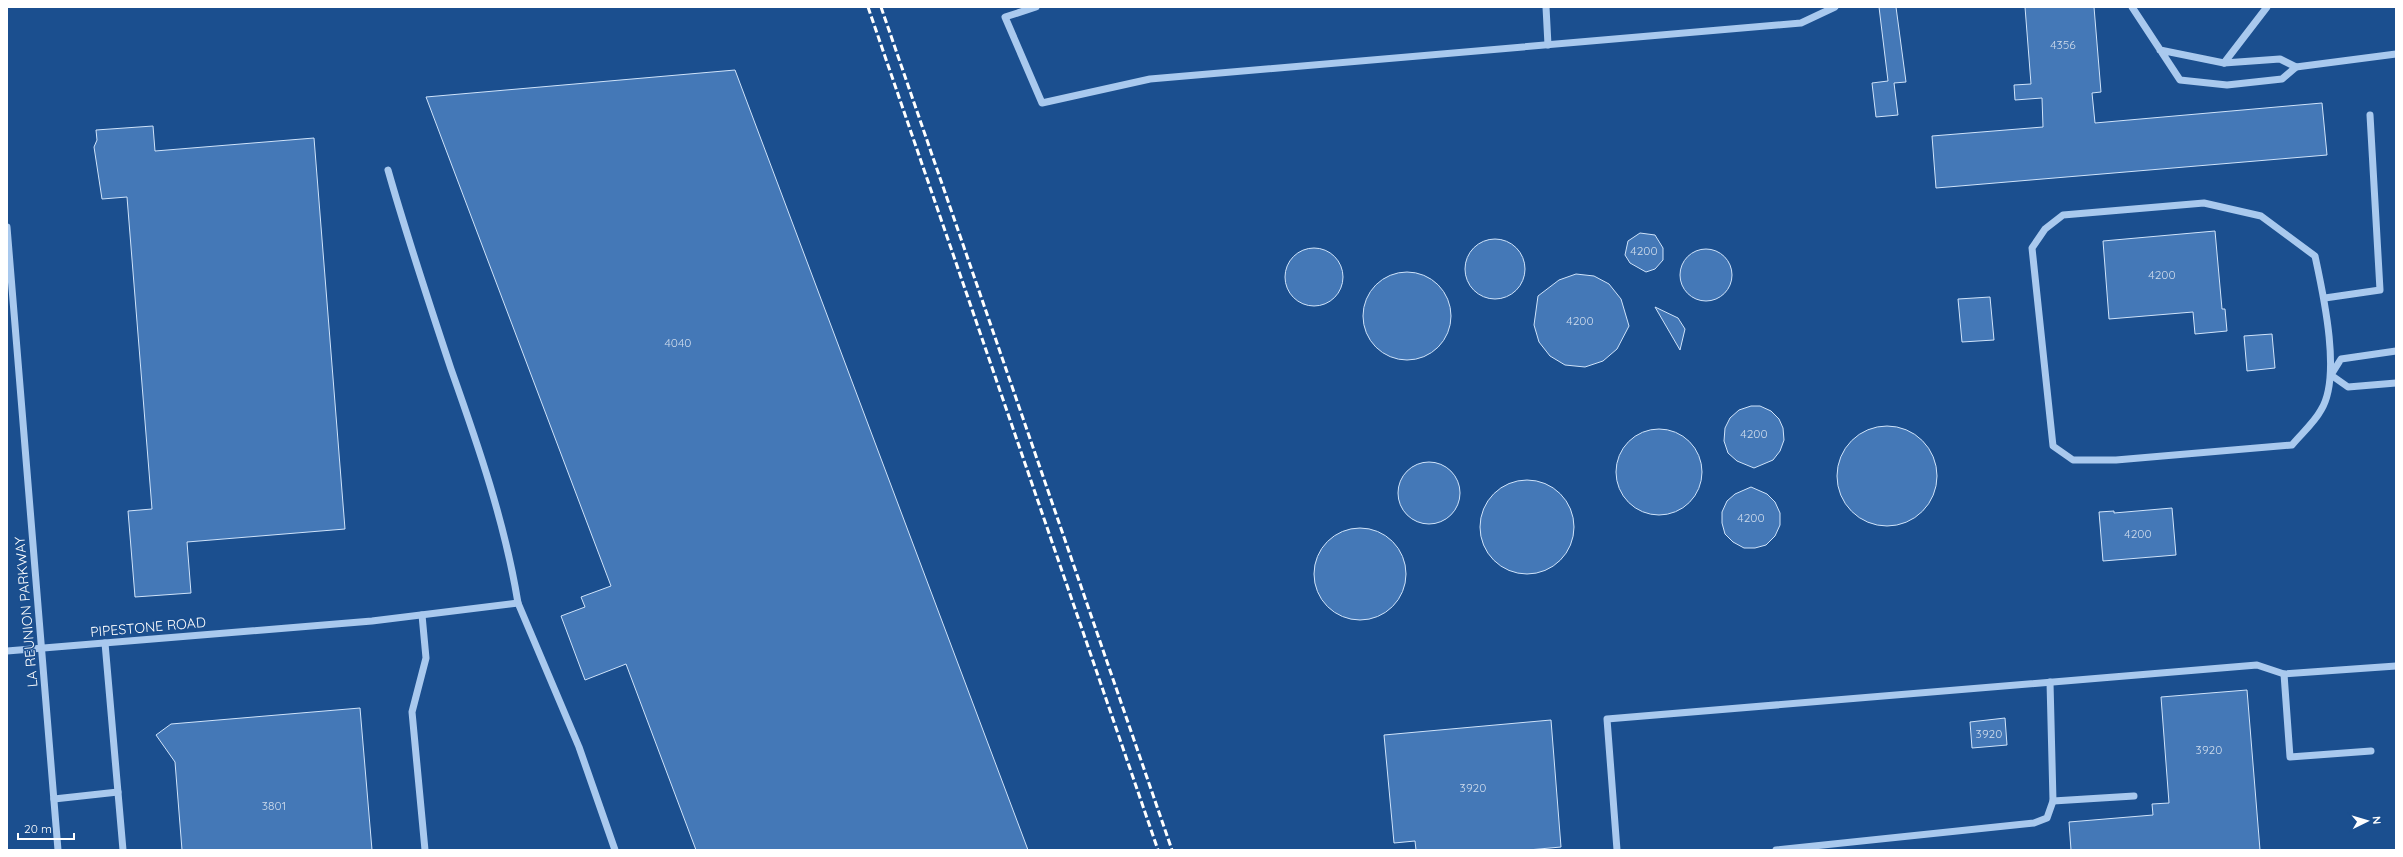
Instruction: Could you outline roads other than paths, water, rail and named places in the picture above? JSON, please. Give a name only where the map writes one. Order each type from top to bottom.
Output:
[{"type":"street","points":[[1036,7],[1005,17],[1042,103],[1150,79],[1801,23],[1835,7]]},
{"type":"street","points":[[1546,7],[1548,45]]},
{"type":"street","points":[[2132,7],[2180,80],[2226,85],[2282,79],[2296,66]]},
{"type":"street","points":[[2224,63],[2267,7]]},
{"type":"street","points":[[2160,50],[2224,63],[2280,60],[2296,66],[2396,54]]},
{"type":"street","points":[[2324,298],[2380,290],[2370,115]]},
{"type":"street","points":[[388,170],[412,254],[484,462],[514,579],[518,604],[579,747],[615,850]]},
{"type":"street","points":[[2396,351],[2341,359],[2331,376],[2322,409],[2292,446],[2116,460],[2073,460],[2053,446],[2032,248],[2045,229],[2063,215],[2204,203],[2261,216],[2315,256],[2324,298],[2331,376],[2348,388],[2396,383]]},
{"type":"street","name":"LA REUNION PARKWAY","points":[[7,227],[58,850]]},
{"type":"street","name":"PIPESTONE ROAD","points":[[7,651],[292,628],[518,604]]},
{"type":"street","points":[[422,614],[426,658],[412,712],[425,850]]},
{"type":"street","points":[[105,643],[123,850]]},
{"type":"street","points":[[1617,850],[1607,718],[2257,664],[2284,674],[2396,666]]},
{"type":"street","points":[[2284,674],[2290,757],[2371,750]]},
{"type":"street","points":[[1776,850],[2034,823],[2047,818],[2053,801],[2050,682]]},
{"type":"street","points":[[54,799],[118,792]]},
{"type":"street","points":[[2053,801],[2134,796]]},
{"type":"railway","points":[[868,7],[1158,850]]},
{"type":"railway","points":[[881,7],[1172,850]]}]
